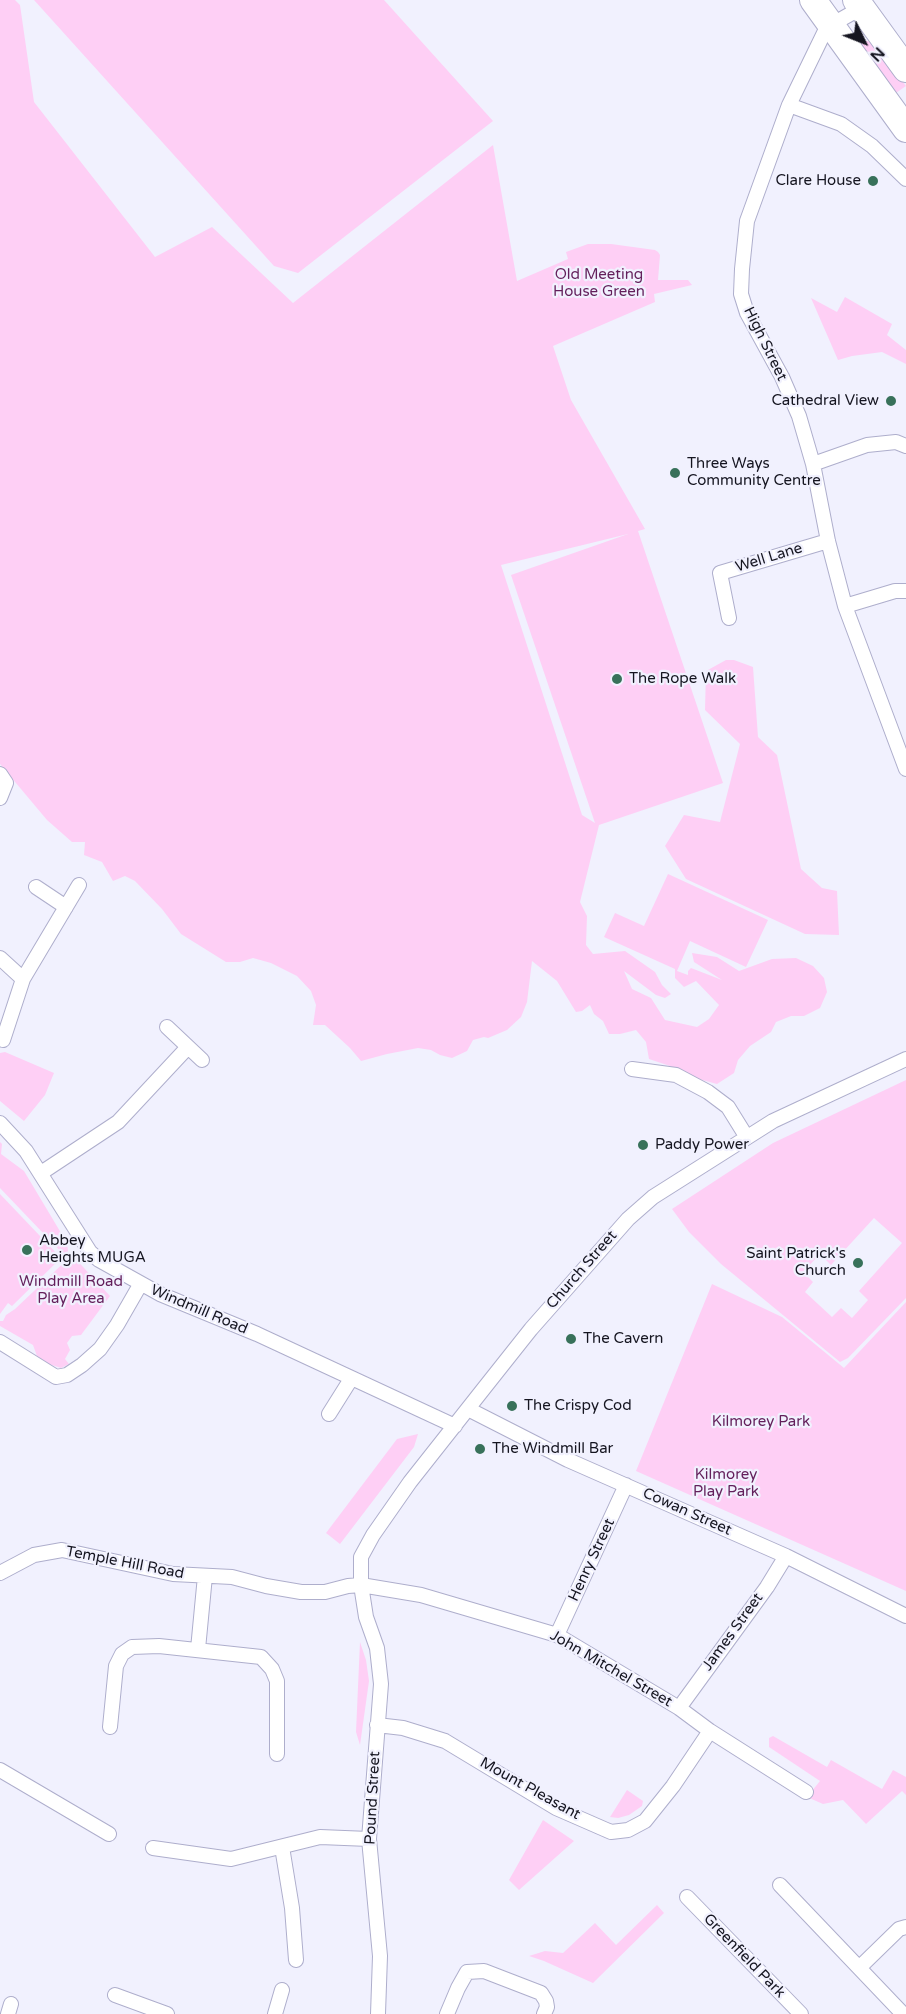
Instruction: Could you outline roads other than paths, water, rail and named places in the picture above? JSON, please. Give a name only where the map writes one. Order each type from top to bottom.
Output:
[{"type":"highway","points":[[813,0],[906,129]]},
{"type":"highway","points":[[858,4],[906,69]]},
{"type":"street","name":"High Street","points":[[858,4],[824,33],[789,105],[747,221],[741,294],[747,313],[792,400],[813,464],[828,541],[845,606],[906,769]]},
{"type":"street","points":[[789,105],[841,124],[872,146],[906,179]]},
{"type":"street","points":[[813,464],[867,445],[896,442],[906,446]]},
{"type":"street","name":"Well Lane","points":[[729,618],[720,573],[828,541]]},
{"type":"street","points":[[845,606],[895,591],[906,591]]},
{"type":"street","points":[[0,774],[6,783],[0,798]]},
{"type":"street","points":[[3,1040],[23,979],[79,885]]},
{"type":"street","points":[[36,887],[66,907]]},
{"type":"street","points":[[0,958],[23,979]]},
{"type":"street","points":[[166,1027],[202,1060]]},
{"type":"street","points":[[41,1173],[118,1122],[188,1047]]},
{"type":"street","name":"Church Street","points":[[361,1585],[361,1557],[373,1535],[410,1482],[531,1329],[628,1219],[653,1197],[772,1120],[906,1059]]},
{"type":"street","points":[[632,1069],[676,1075],[708,1092],[728,1107],[746,1136]]},
{"type":"street","name":"Windmill Road","points":[[0,1123],[26,1151],[90,1252],[99,1260],[140,1285],[257,1334],[455,1425]]},
{"type":"street","points":[[0,1342],[56,1377],[67,1375],[100,1349],[140,1285]]},
{"type":"street","points":[[329,1414],[351,1379]]},
{"type":"street","name":"Cowan Street","points":[[468,1409],[568,1460],[786,1556],[906,1616]]},
{"type":"street","name":"Henry Street","points":[[557,1635],[626,1485]]},
{"type":"street","name":"Temple Hill Road","points":[[0,1573],[34,1555],[62,1550],[173,1574],[232,1577],[301,1592],[326,1592],[361,1585]]},
{"type":"street","name":"James Street","points":[[679,1708],[767,1587],[786,1556]]},
{"type":"street","points":[[198,1649],[205,1576]]},
{"type":"street","name":"John Mitchel Street","points":[[361,1585],[421,1595],[557,1635],[679,1708],[710,1731],[806,1792]]},
{"type":"street","name":"Pound Street","points":[[361,1585],[366,1617],[377,1648],[381,1684],[369,1839],[380,1956],[378,2014]]},
{"type":"street","points":[[110,1727],[116,1666],[122,1654],[132,1647],[159,1646],[198,1649],[261,1657],[272,1669],[277,1681],[278,1754]]},
{"type":"street","name":"Mount Pleasant","points":[[377,1725],[403,1728],[445,1742],[556,1808],[611,1832],[628,1830],[645,1821],[664,1800],[710,1731]]},
{"type":"street","points":[[0,1770],[109,1834]]},
{"type":"street","points":[[153,1848],[231,1859],[320,1837],[369,1839]]},
{"type":"street","points":[[282,1847],[292,1908],[296,1960]]},
{"type":"street","points":[[780,1885],[903,2014]]},
{"type":"street","name":"Greenfield Park","points":[[687,1898],[801,2014]]},
{"type":"street","points":[[860,1967],[899,1929],[906,1927]]},
{"type":"street","points":[[447,2014],[468,1972],[484,1971],[541,1993],[547,2007],[544,2014]]},
{"type":"street","points":[[275,2014],[282,1990]]},
{"type":"street","points":[[115,1995],[167,2014]]},
{"type":"place","name":"Clare House","points":[[873,181]]},
{"type":"place","name":"Cathedral View","points":[[891,401]]},
{"type":"place","name":"Three Ways Community Centre","points":[[675,473]]},
{"type":"place","name":"The Rope Walk","points":[[617,679]]},
{"type":"place","name":"Paddy Power","points":[[643,1145]]},
{"type":"place","name":"Abbey Heights MUGA","points":[[27,1250]]},
{"type":"place","name":"Saint Patrick's Church","points":[[858,1263]]},
{"type":"place","name":"The Cavern","points":[[571,1339]]},
{"type":"place","name":"The Crispy Cod","points":[[512,1406]]},
{"type":"place","name":"The Windmill Bar","points":[[480,1449]]},
{"type":"park label","name":"Old Meeting House Green","points":[[599,284]]},
{"type":"park label","name":"Windmill Road Play Area","points":[[71,1290]]},
{"type":"park label","name":"Kilmorey Park","points":[[761,1422]]},
{"type":"park label","name":"Kilmorey Play Park","points":[[726,1484]]}]
